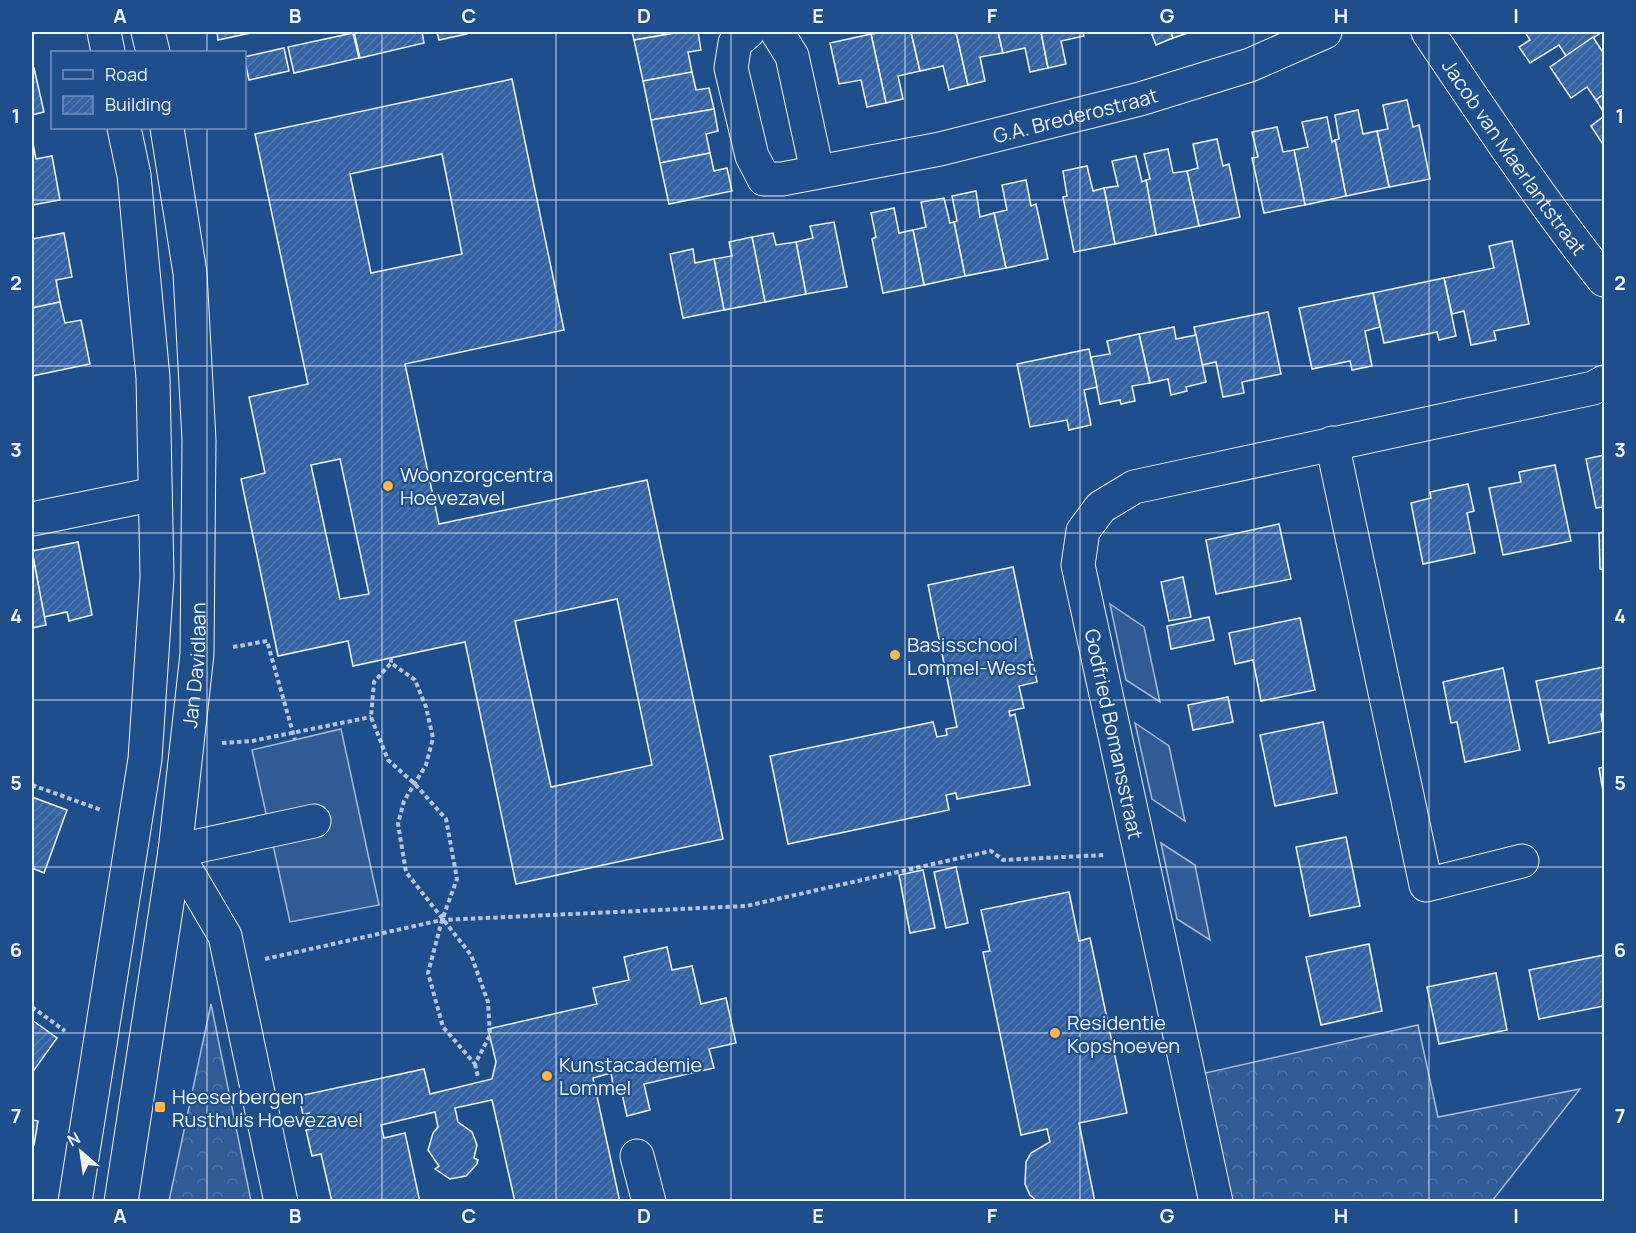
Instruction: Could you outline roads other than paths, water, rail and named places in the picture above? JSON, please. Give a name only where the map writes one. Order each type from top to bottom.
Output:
[{"type":"street","points":[[104,32],[108,51]]},
{"type":"street","points":[[148,32],[153,51]]},
{"type":"street","name":"G.A. Brederostraat","points":[[748,32],[735,43],[731,68],[752,156],[764,179],[782,179],[940,149],[1140,99],[1250,64],[1325,32]]},
{"type":"street","points":[[777,32],[792,56],[817,171]]},
{"type":"street","name":"Jacob van Maerlantstraat","points":[[1428,32],[1568,235],[1605,280]]},
{"type":"street","points":[[75,1202],[145,759],[157,577],[153,378],[134,175],[124,129]]},
{"type":"street","name":"Jan Davidlaan","points":[[121,1202],[175,851],[197,654],[199,440],[190,273],[176,169],[167,129]]},
{"type":"street","points":[[134,175],[176,169]]},
{"type":"street","name":"Godfried Bomansstraat","points":[[1216,1202],[1078,565],[1083,531],[1101,507],[1134,487],[1593,388],[1605,382]]},
{"type":"street","points":[[1332,443],[1425,885],[1522,861]]},
{"type":"street","points":[[32,519],[155,494]]},
{"type":"street","points":[[281,1202],[225,936],[175,851],[314,821]]},
{"type":"street","points":[[118,938],[160,946]]},
{"type":"street","points":[[637,1156],[649,1202]]},
{"type":"place","name":"Woonzorgcentra Hoevezavel","points":[[388,486]]},
{"type":"place","name":"Basisschool Lommel-West","points":[[895,655]]},
{"type":"place","name":"Residentie Kopshoeven","points":[[1055,1033]]},
{"type":"place","name":"Kunstacademie Lommel","points":[[547,1076]]},
{"type":"place","name":"Heeserbergen Rusthuis Hoevezavel","points":[[160,1107]]}]
